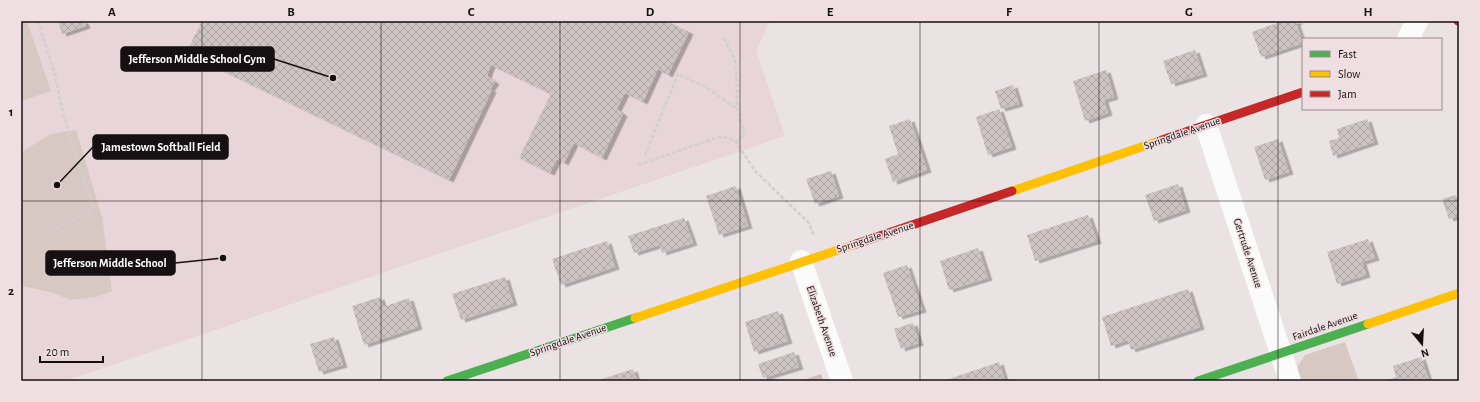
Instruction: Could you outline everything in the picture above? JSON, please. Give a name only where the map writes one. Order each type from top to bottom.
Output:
[{"type":"street","points":[[1408,38],[1417,21]]},
{"type":"street","name":"Springdale Avenue","points":[[447,381],[994,198],[1302,92]]},
{"type":"street","name":"Gertrude Avenue","points":[[1206,125],[1290,381]]},
{"type":"street","name":"Elizabeth Avenue","points":[[811,258],[842,381]]},
{"type":"street","name":"Fairdale Avenue","points":[[1198,381],[1459,293]]},
{"type":"path","points":[[38,21],[56,75],[63,113],[92,207],[88,212],[46,233]]},
{"type":"path","points":[[724,38],[735,60],[737,107],[744,135],[736,142]]},
{"type":"path","points":[[645,155],[678,74],[708,88],[732,106],[737,107]]},
{"type":"path","points":[[638,165],[719,137],[728,138],[736,142],[756,172],[809,223],[811,258]]},
{"type":"shaded area","points":[[21,21],[770,21],[756,51],[785,136],[65,381],[21,381]]},
{"type":"shaded area","points":[[21,21],[27,21],[51,91],[21,101]]},
{"type":"shaded area","points":[[76,130],[102,217],[112,291],[96,297],[70,300],[51,292],[21,286],[21,153],[50,134]]},
{"type":"shaded area","points":[[1345,342],[1359,381],[1299,381],[1297,367],[1305,355]]},
{"type":"green space","points":[[821,374],[823,381],[801,381]]},
{"type":"building","points":[[58,21],[84,21],[86,26],[62,34]]},
{"type":"building","points":[[202,21],[666,21],[689,32],[668,75],[658,69],[643,102],[625,93],[617,109],[623,114],[602,158],[574,143],[564,163],[557,159],[550,173],[519,158],[551,94],[491,65],[487,76],[495,82],[490,89],[492,90],[449,180],[186,53]]},
{"type":"building","points":[[1276,21],[1299,21],[1296,23],[1302,43],[1261,57],[1252,32],[1277,23]]},
{"type":"building","points":[[1195,50],[1203,74],[1171,84],[1163,61]]},
{"type":"building","points":[[1106,70],[1114,97],[1104,100],[1108,113],[1085,121],[1073,81]]},
{"type":"building","points":[[1013,85],[1019,104],[1001,109],[995,91]]},
{"type":"building","points":[[999,109],[1012,147],[988,155],[976,117]]},
{"type":"building","points":[[910,119],[927,170],[893,182],[885,159],[898,154],[889,126]]},
{"type":"building","points":[[1367,119],[1374,142],[1333,156],[1329,141],[1339,138],[1337,129]]},
{"type":"building","points":[[1278,139],[1289,172],[1265,180],[1254,147]]},
{"type":"building","points":[[831,171],[839,196],[815,204],[806,179]]},
{"type":"building","points":[[1178,184],[1186,210],[1154,221],[1145,195]]},
{"type":"building","points":[[736,186],[748,226],[719,235],[706,196]]},
{"type":"building","points":[[1456,195],[1459,203],[1459,216],[1449,219],[1442,199]]},
{"type":"building","points":[[1088,215],[1097,241],[1035,261],[1027,235]]},
{"type":"building","points":[[684,218],[693,243],[662,253],[660,245],[634,253],[628,236]]},
{"type":"building","points":[[1368,239],[1375,258],[1362,262],[1366,275],[1337,284],[1327,252]]},
{"type":"building","points":[[607,241],[615,267],[561,285],[552,259]]},
{"type":"building","points":[[978,248],[988,278],[949,290],[940,261]]},
{"type":"building","points":[[907,265],[922,310],[898,317],[883,273]]},
{"type":"building","points":[[505,277],[513,303],[461,320],[452,294]]},
{"type":"building","points":[[1188,289],[1200,327],[1131,350],[1128,340],[1111,346],[1102,317]]},
{"type":"building","points":[[380,297],[383,307],[409,298],[418,327],[364,345],[352,306]]},
{"type":"building","points":[[778,311],[788,341],[754,352],[745,322]]},
{"type":"building","points":[[913,323],[919,343],[901,349],[894,329]]},
{"type":"building","points":[[334,337],[343,365],[319,372],[310,344]]},
{"type":"building","points":[[794,352],[799,367],[763,378],[758,364]]},
{"type":"building","points":[[1421,357],[1429,381],[1384,381],[1396,377],[1393,366]]},
{"type":"building","points":[[999,362],[1005,381],[943,381]]},
{"type":"building","points":[[633,369],[637,381],[596,381]]},
{"type":"traffic: fast","points":[[447,381],[635,318]]},
{"type":"traffic: fast","points":[[1198,381],[1368,324]]},
{"type":"traffic: slow","points":[[1012,191],[1159,141]]},
{"type":"traffic: slow","points":[[635,318],[856,244]]},
{"type":"traffic: slow","points":[[1368,324],[1459,293]]},
{"type":"traffic: jam","points":[[1159,141],[1302,92]]},
{"type":"traffic: jam","points":[[856,244],[1012,191]]},
{"type":"place","name":"Jefferson Middle School Gym","points":[[333,78]]},
{"type":"place","name":"Jamestown Softball Field","points":[[57,185]]},
{"type":"place","name":"Jefferson Middle School","points":[[223,258]]}]
